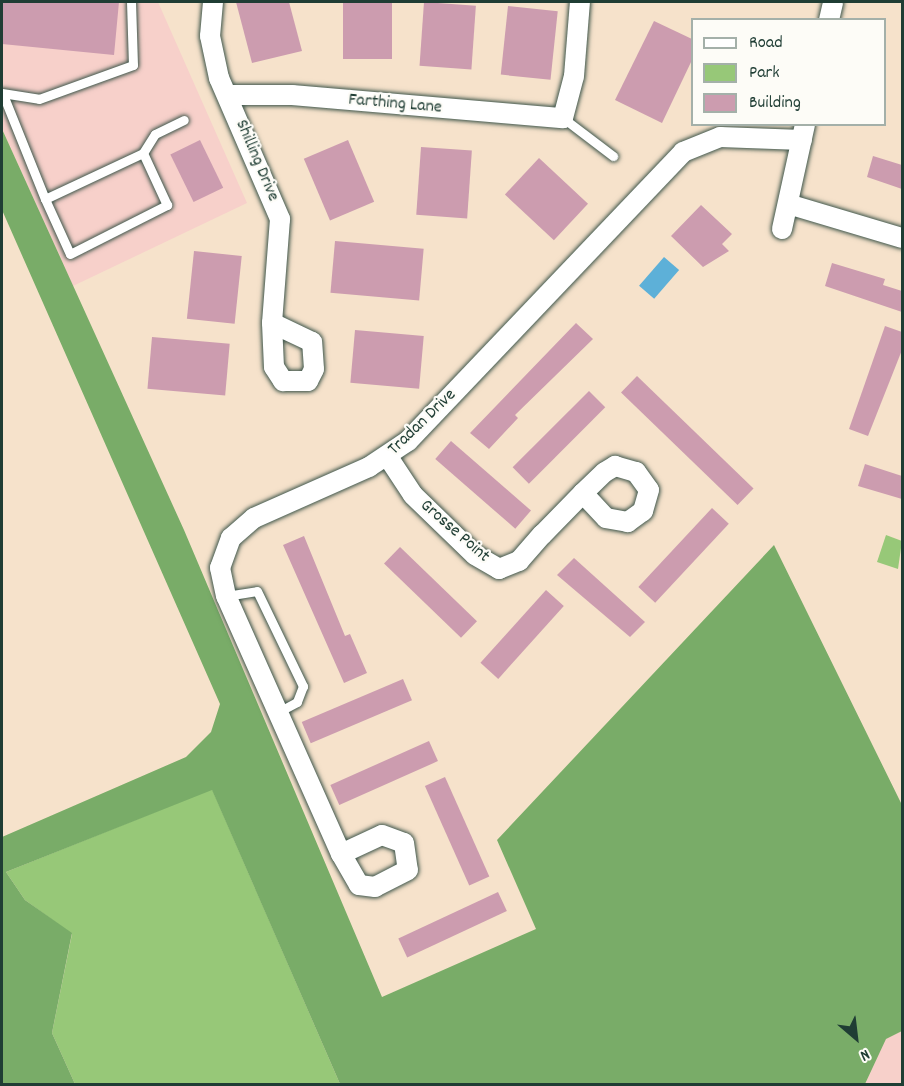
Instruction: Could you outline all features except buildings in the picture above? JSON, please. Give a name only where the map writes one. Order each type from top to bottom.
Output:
[{"type":"street","name":"Shilling Drive","points":[[213,2],[210,36],[228,95],[280,219],[272,323]]},
{"type":"street","points":[[563,118],[574,76],[580,2]]},
{"type":"street","points":[[830,18],[834,2]]},
{"type":"street","name":"Farthing Lane","points":[[228,95],[292,95],[563,118]]},
{"type":"street","points":[[782,229],[803,132]]},
{"type":"street","name":"Tradan Drive","points":[[341,854],[226,596],[220,568],[231,538],[242,527],[388,457],[683,152],[720,137],[803,132]]},
{"type":"street","points":[[788,204],[903,238]]},
{"type":"street","name":"Grosse Point","points":[[388,457],[413,495],[475,555],[499,569],[519,561],[583,494]]},
{"type":"lane","points":[[131,2],[133,65],[39,99],[3,95],[70,254],[167,205],[143,153]]},
{"type":"lane","points":[[563,118],[613,156]]},
{"type":"lane","points":[[45,199],[143,153],[155,134],[184,120]]},
{"type":"lane","points":[[226,596],[257,591],[303,686],[297,702],[278,712]]},
{"type":"shaded area","points":[[2,2],[158,2],[247,203],[73,286],[2,129]]},
{"type":"shaded area","points":[[902,1031],[902,1084],[865,1084],[886,1038]]},
{"type":"green space","points":[[2,129],[184,530],[382,997],[536,929],[497,840],[774,545],[902,805],[902,1031],[886,1039],[865,1084],[340,1084],[212,790],[6,872],[25,900],[72,933],[52,1033],[75,1084],[2,1084],[2,837],[186,757],[211,732],[220,704],[2,210]]},
{"type":"green space","points":[[886,535],[902,541],[898,569],[877,562]]},
{"type":"green space","points":[[212,789],[340,1084],[75,1084],[52,1033],[72,934],[25,900],[6,872]]},
{"type":"water","points":[[664,257],[679,270],[654,299],[639,286]]}]
